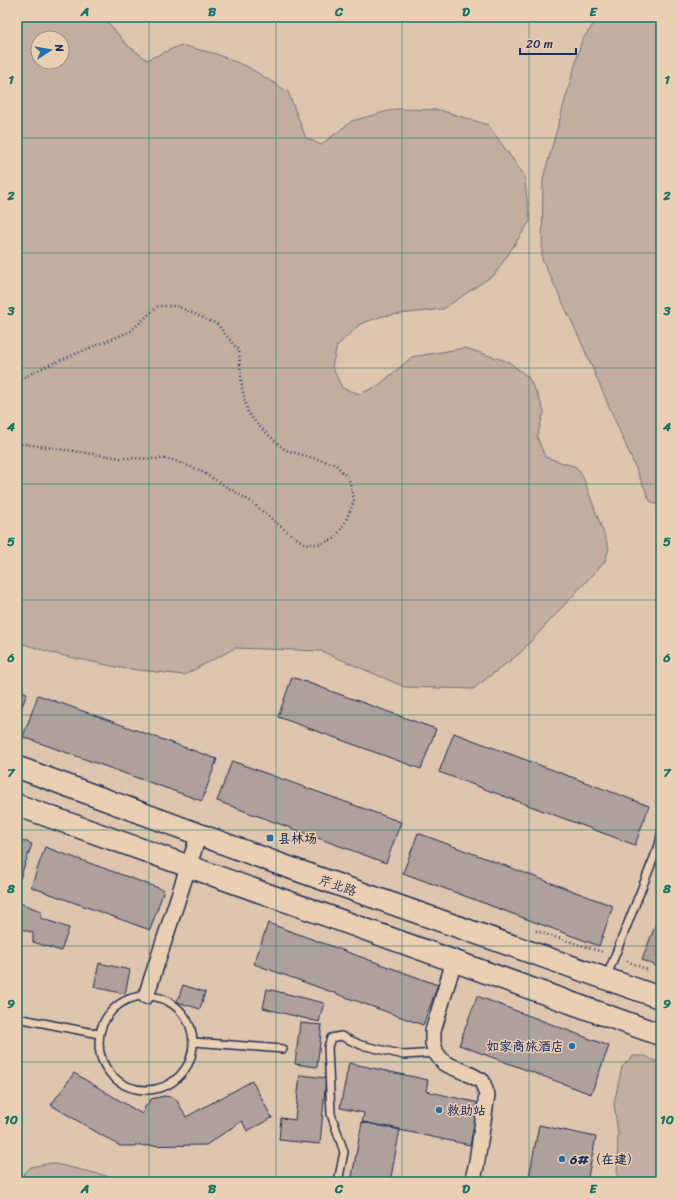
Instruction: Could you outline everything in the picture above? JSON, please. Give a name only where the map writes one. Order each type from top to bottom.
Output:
[{"type":"main road","name":"芹北路","points":[[17,767],[282,865],[661,998]]},
{"type":"main road","points":[[17,805],[661,1035]]},
{"type":"street","points":[[146,996],[199,834]]},
{"type":"street","points":[[454,961],[432,1031],[432,1043],[436,1054],[444,1063],[467,1072],[482,1081],[487,1094],[476,1167],[472,1182]]},
{"type":"lane","points":[[606,978],[659,845],[661,835]]},
{"type":"lane","points":[[146,996],[160,998],[173,1004],[184,1014],[191,1027],[194,1042],[192,1056],[186,1070],[176,1080],[164,1088],[150,1091],[135,1090],[122,1084],[111,1075],[103,1063],[99,1049],[99,1034],[105,1019],[116,1007],[130,998],[146,996]]},
{"type":"lane","points":[[17,1018],[99,1034]]},
{"type":"lane","points":[[338,1182],[344,1152],[330,1114],[328,1047],[331,1038],[341,1036],[361,1045],[404,1055],[436,1054]]},
{"type":"lane","points":[[194,1042],[283,1049]]},
{"type":"path","points":[[17,381],[44,367],[131,331],[158,306],[177,306],[216,324],[239,351],[242,388],[248,413],[259,426],[285,450],[335,464],[349,479],[354,501],[336,538],[321,544],[304,544],[250,501],[199,470],[170,460],[121,458],[17,444]]},
{"type":"shaded area","points":[[17,17],[99,17],[106,20],[126,44],[147,60],[181,45],[216,54],[248,67],[288,92],[306,138],[321,145],[352,121],[396,109],[440,110],[488,125],[524,175],[530,221],[495,274],[443,309],[383,316],[360,324],[337,346],[332,366],[342,388],[360,394],[379,385],[412,357],[465,348],[509,362],[528,377],[538,396],[544,412],[537,437],[545,457],[576,467],[583,477],[609,548],[605,561],[520,653],[473,689],[405,687],[321,651],[235,648],[184,675],[121,668],[56,654],[17,642]]},
{"type":"shaded area","points":[[599,17],[661,17],[661,507],[650,501],[579,337],[542,259],[543,179],[582,40]]},
{"type":"shaded area","points":[[633,1056],[645,1056],[661,1064],[661,1182],[620,1182],[617,1177],[618,1133],[614,1103],[622,1067]]},
{"type":"shaded area","points":[[51,1163],[116,1178],[122,1182],[23,1182],[23,1175],[31,1167]]},
{"type":"building","points":[[292,677],[436,729],[421,769],[278,717]]},
{"type":"building","points":[[17,689],[27,693],[17,720]]},
{"type":"building","points":[[38,695],[217,759],[202,801],[23,737]]},
{"type":"building","points":[[454,733],[649,806],[635,845],[439,772]]},
{"type":"building","points":[[232,761],[401,822],[386,863],[217,801]]},
{"type":"building","points":[[418,833],[613,906],[599,946],[403,873]]},
{"type":"building","points":[[17,838],[32,844],[18,884],[17,883]]},
{"type":"building","points":[[45,847],[164,890],[150,930],[31,887]]},
{"type":"building","points":[[17,902],[41,911],[41,918],[69,928],[61,951],[33,942],[33,933],[17,927]]},
{"type":"building","points":[[268,923],[438,985],[423,1025],[254,964]]},
{"type":"building","points":[[655,926],[661,929],[661,968],[642,960]]},
{"type":"building","points":[[99,963],[130,970],[125,994],[94,987]]},
{"type":"building","points":[[183,985],[205,992],[200,1009],[177,1002]]},
{"type":"building","points":[[267,989],[324,1003],[319,1022],[263,1008]]},
{"type":"building","points":[[477,996],[609,1046],[591,1094],[459,1045]]},
{"type":"building","points":[[300,1023],[322,1025],[317,1067],[295,1064]]},
{"type":"building","points":[[349,1063],[428,1080],[426,1091],[479,1103],[470,1145],[362,1122],[364,1113],[340,1108]]},
{"type":"building","points":[[74,1073],[142,1114],[151,1099],[164,1096],[172,1097],[176,1099],[186,1117],[252,1081],[272,1118],[247,1131],[242,1121],[206,1145],[120,1146],[51,1105]]},
{"type":"building","points":[[300,1075],[326,1078],[320,1144],[279,1140],[281,1118],[295,1120]]},
{"type":"building","points":[[362,1122],[400,1129],[390,1182],[351,1182]]},
{"type":"building","name":"6#（在建）","points":[[539,1125],[596,1137],[587,1182],[528,1182]]},
{"type":"place","name":"县林场","points":[[270,838]]},
{"type":"place","name":"如家商旅酒店","points":[[572,1046]]},
{"type":"place","name":"救助站","points":[[439,1110]]},
{"type":"place","name":"6#（在建）","points":[[562,1159]]}]
